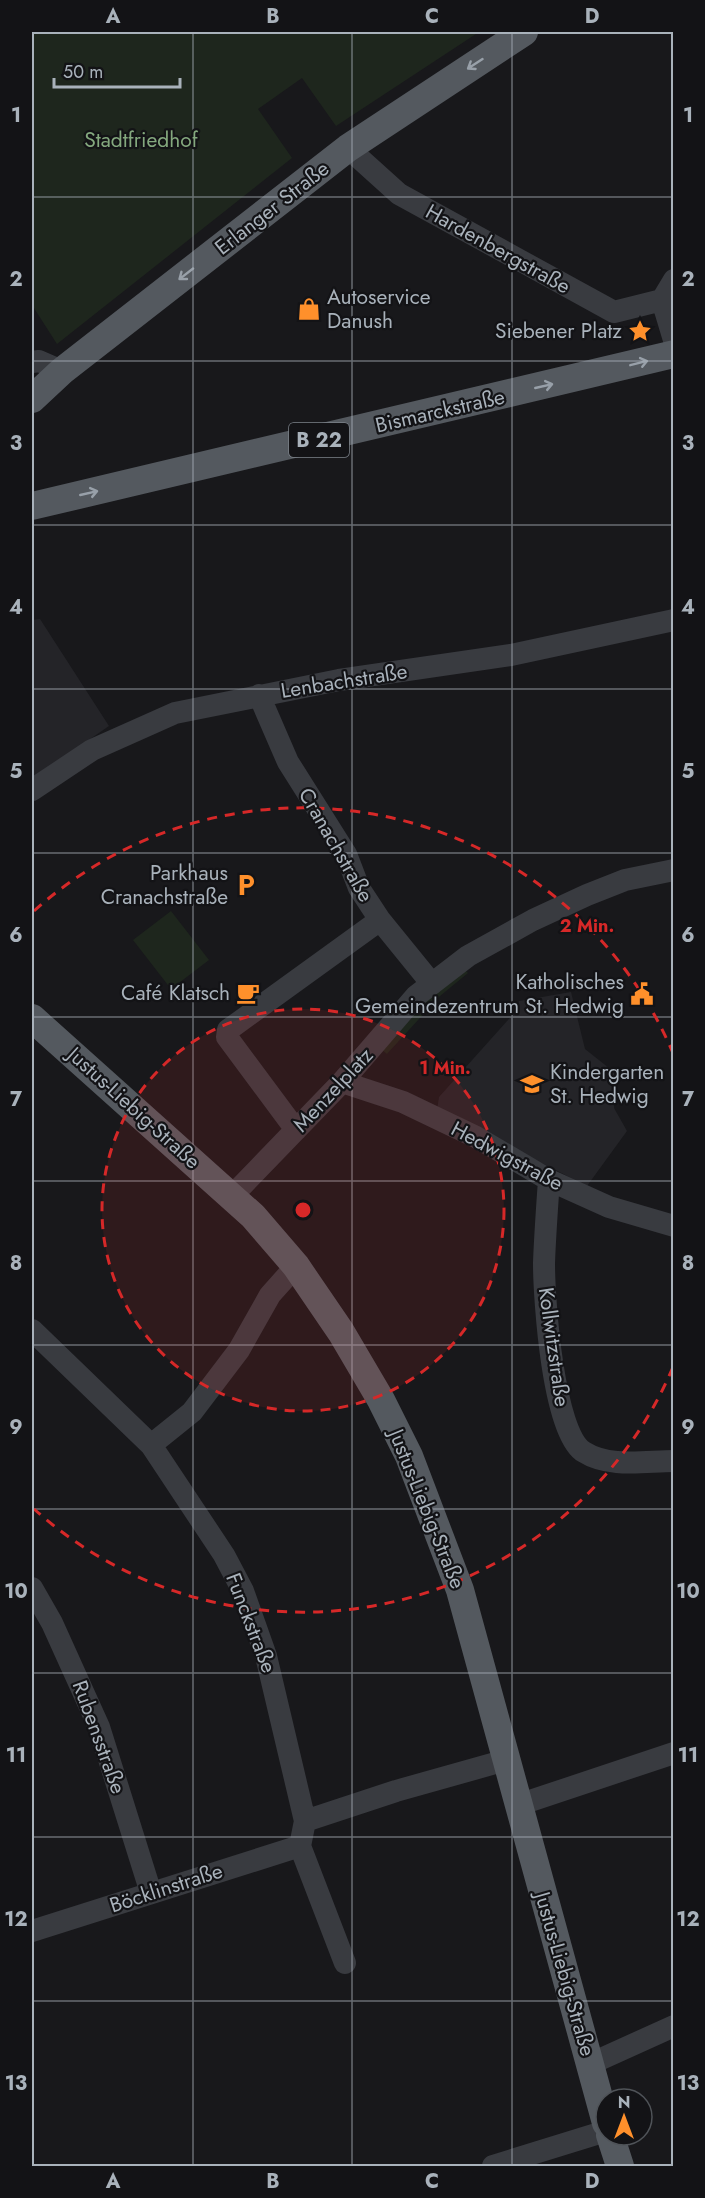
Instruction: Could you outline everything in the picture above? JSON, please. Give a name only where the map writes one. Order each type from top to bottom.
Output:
[{"type":"main road","name":"Erlanger Straße","points":[[32,399],[62,371],[348,148],[524,32]]},
{"type":"main road","name":"Bismarckstraße","points":[[32,506],[674,354]]},
{"type":"main road","name":"Justus-Liebig-Straße","points":[[32,1018],[232,1196],[296,1266],[341,1332],[381,1400],[409,1456],[460,1590],[596,2087]]},
{"type":"main road","points":[[614,2147],[620,2166]]},
{"type":"street","name":"Hardenbergstraße","points":[[348,148],[399,195],[614,312],[662,300]]},
{"type":"street","points":[[674,280],[662,300],[674,340]]},
{"type":"street","points":[[32,362],[39,361],[62,371]]},
{"type":"street","name":"Lenbachstraße","points":[[32,790],[92,750],[153,721],[187,710],[339,680],[511,655],[674,620]]},
{"type":"street","name":"Cranachstraße","points":[[259,695],[288,762],[346,854],[359,888],[380,920],[432,984]]},
{"type":"street","name":"Menzelplatz","points":[[232,1196],[342,1082],[416,996],[468,956],[533,920],[624,880],[674,870]]},
{"type":"street","points":[[296,1130],[228,1037],[228,1030],[380,920]]},
{"type":"street","name":"Hedwigstraße","points":[[342,1082],[404,1102],[476,1137],[549,1180],[609,1207],[674,1226]]},
{"type":"street","name":"Kollwitzstraße","points":[[549,1180],[544,1264],[545,1308],[562,1413],[573,1440],[581,1451],[597,1460],[674,1461]]},
{"type":"street","points":[[151,1445],[192,1412],[239,1350],[270,1295],[296,1266]]},
{"type":"street","name":"Funckstraße","points":[[32,1330],[151,1445],[190,1500],[243,1591],[276,1688],[305,1821]]},
{"type":"street","name":"Rubensstraße","points":[[32,1588],[52,1623],[99,1727],[151,1893]]},
{"type":"street","points":[[518,1805],[674,1753]]},
{"type":"street","points":[[345,1963],[300,1846],[305,1821],[396,1791],[506,1760]]},
{"type":"street","name":"Böcklinstraße","points":[[32,1931],[300,1846]]},
{"type":"street","points":[[590,2064],[674,2026]]},
{"type":"street","points":[[494,2166],[594,2135]]},
{"type":"shaded area","points":[[40,619],[109,726],[32,779],[32,620]]},
{"type":"shaded area","name":"Kindergarten St. Hedwig","points":[[571,992],[585,1049],[614,1072],[614,1108],[627,1131],[587,1186],[437,1110],[439,1097],[516,1011],[519,1001]]},
{"type":"green space","name":"Stadtfriedhof","points":[[32,32],[479,32],[336,126],[302,78],[258,109],[292,158],[57,344],[32,305]]},
{"type":"green space","points":[[171,911],[209,960],[171,989],[133,940]]},
{"type":"green space","points":[[462,967],[468,973],[440,996],[387,1054],[378,1047]]},
{"type":"place","name":"Autoservice Danush","points":[[309,309]]},
{"type":"place","name":"Siebener Platz","points":[[640,331]]},
{"type":"place","name":"Parkhaus Cranachstraße","points":[[246,885]]},
{"type":"place","name":"Café Klatsch","points":[[248,993]]},
{"type":"place","name":"Katholisches Gemeindezentrum St. Hedwig","points":[[642,994]]},
{"type":"place","name":"Kindergarten St. Hedwig","points":[[532,1084]]}]
